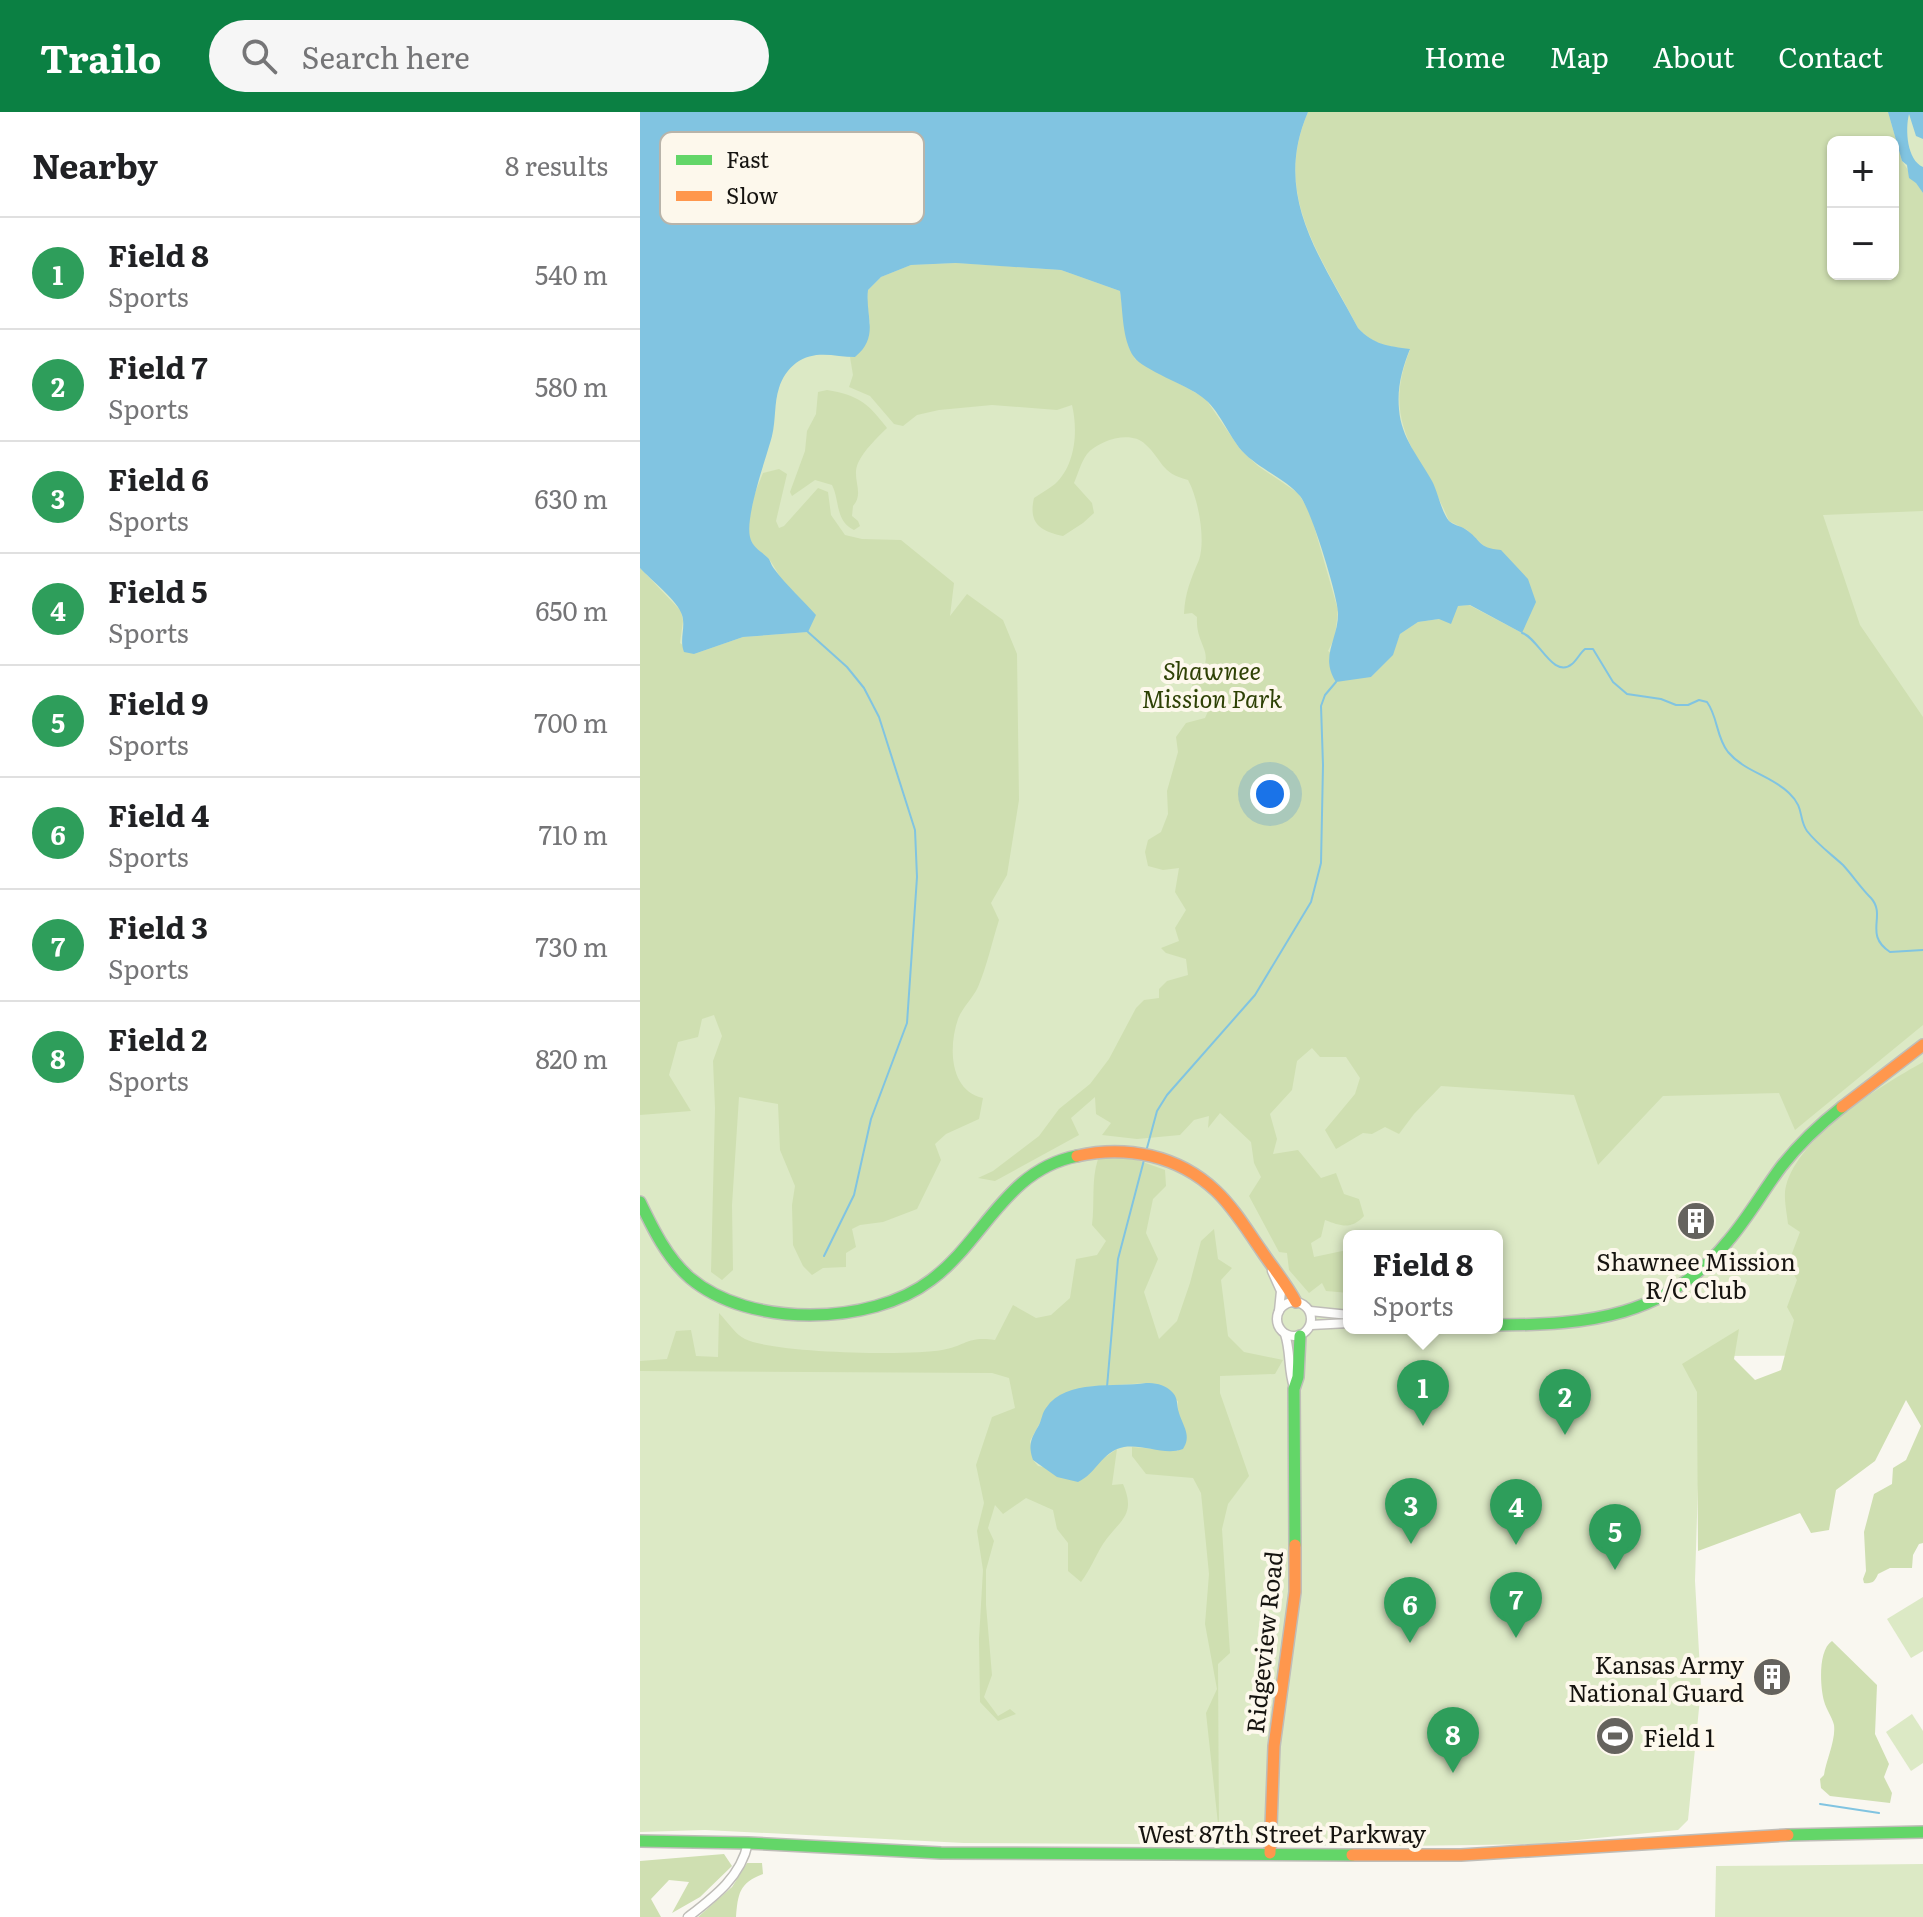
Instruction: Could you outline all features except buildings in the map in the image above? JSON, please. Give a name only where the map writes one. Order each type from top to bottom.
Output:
[{"type":"street","points":[[1503,1325],[1559,1323],[1620,1315],[1643,1307],[1684,1285],[1721,1251],[1800,1143],[1843,1104],[1923,1045]]},
{"type":"street","points":[[640,1202],[666,1253],[695,1283],[716,1297],[741,1307],[781,1313],[862,1310],[901,1299],[935,1278],[1021,1181],[1057,1161],[1099,1150],[1142,1153],[1182,1167],[1199,1177],[1227,1203],[1290,1288],[1296,1302]]},
{"type":"street","points":[[1265,1255],[1281,1291],[1278,1326],[1285,1334],[1290,1350],[1290,1378],[1294,1389]]},
{"type":"street","points":[[1279,1311],[1284,1305],[1296,1302],[1310,1311],[1343,1315]]},
{"type":"street","points":[[1310,1311],[1311,1325]]},
{"type":"street","points":[[1285,1334],[1300,1336],[1311,1325],[1343,1323]]},
{"type":"street","name":"Ridgeview Road","points":[[1270,1853],[1274,1746],[1295,1592],[1294,1389],[1298,1377],[1300,1336]]},
{"type":"street","name":"West 87th Street Parkway","points":[[640,1841],[941,1853],[1461,1855],[1791,1835],[1923,1832]]},
{"type":"street","points":[[688,1917],[713,1898],[732,1877],[742,1864],[748,1843]]},
{"type":"green space","name":"Shawnee Mission Park","points":[[640,112],[1923,112],[1923,1355],[1702,1356],[1695,1581],[1701,1688],[1688,1820],[1678,1830],[1537,1844],[964,1843],[705,1830],[640,1832]]},
{"type":"green space","points":[[1308,112],[1888,112],[1895,136],[1827,136],[1827,280],[1899,280],[1899,150],[1902,161],[1923,193],[1923,511],[1823,515],[1860,625],[1923,717],[1923,1025],[1795,1130],[1779,1093],[1663,1096],[1598,1165],[1574,1095],[1441,1086],[1399,1134],[1385,1127],[1372,1134],[1363,1133],[1336,1149],[1325,1130],[1355,1094],[1360,1078],[1346,1057],[1320,1057],[1312,1048],[1297,1061],[1292,1090],[1270,1114],[1277,1139],[1273,1154],[1298,1150],[1321,1178],[1336,1173],[1344,1194],[1359,1199],[1364,1216],[1346,1226],[1325,1220],[1321,1237],[1311,1243],[1314,1257],[1343,1251],[1343,1292],[1326,1291],[1322,1283],[1309,1293],[1289,1270],[1287,1253],[1279,1252],[1249,1196],[1261,1177],[1254,1163],[1251,1142],[1220,1113],[1208,1128],[1209,1116],[1194,1120],[1180,1135],[1137,1139],[1102,1135],[1111,1123],[1096,1114],[1095,1097],[1071,1118],[1079,1135],[995,1181],[978,1178],[993,1171],[1039,1136],[1059,1109],[1090,1084],[1109,1059],[1136,1008],[1144,1000],[1159,998],[1159,989],[1167,981],[1188,975],[1186,959],[1166,953],[1161,948],[1179,941],[1175,928],[1186,910],[1175,892],[1179,868],[1163,870],[1148,866],[1145,852],[1148,840],[1161,832],[1168,814],[1167,791],[1178,752],[1176,737],[1186,723],[1205,718],[1210,707],[1199,700],[1192,685],[1205,665],[1206,657],[1199,637],[1197,617],[1192,613],[1184,614],[1187,592],[1201,551],[1200,519],[1188,480],[1167,470],[1145,444],[1124,437],[1092,449],[1085,457],[1074,483],[1092,503],[1094,513],[1063,536],[1048,532],[1035,520],[1034,498],[1055,484],[1067,467],[1075,436],[1072,405],[1057,410],[992,405],[939,410],[917,415],[903,426],[894,424],[870,396],[849,387],[853,375],[850,357],[855,357],[870,323],[868,290],[881,277],[911,265],[957,263],[1061,270],[1120,291],[1128,345],[1135,359],[1205,398],[1240,449],[1258,466],[1298,493],[1310,512],[1338,610],[1335,637],[1328,651],[1371,677],[1392,655],[1400,634],[1418,622],[1439,619],[1457,606],[1469,605],[1522,633],[1487,549],[1467,530],[1449,521],[1408,440],[1399,400],[1410,350],[1375,341],[1358,328],[1316,250],[1298,198],[1295,171],[1298,142]]},
{"type":"green space","points":[[827,390],[862,402],[887,428],[867,449],[856,469],[858,496],[852,516],[860,526],[854,530],[841,516],[832,485],[815,480],[792,496],[790,492],[805,451],[807,431],[816,414],[818,392]]},
{"type":"green space","points":[[779,469],[787,474],[776,521],[779,528],[818,488],[828,492],[831,515],[845,535],[862,539],[901,540],[954,583],[950,616],[967,594],[1003,620],[1017,654],[1019,800],[1007,875],[991,903],[999,920],[981,979],[960,1015],[953,1043],[954,1067],[958,1078],[972,1094],[983,1098],[979,1119],[946,1134],[935,1144],[941,1160],[917,1209],[883,1222],[852,1229],[856,1247],[846,1253],[846,1267],[823,1268],[812,1275],[803,1266],[793,1245],[795,1186],[780,1150],[778,1104],[739,1097],[732,1205],[733,1270],[722,1280],[711,1272],[715,1108],[713,1061],[722,1036],[714,1015],[702,1019],[698,1037],[678,1042],[669,1075],[691,1111],[640,1115],[640,568],[681,611],[680,643],[694,654],[743,637],[808,632],[774,566],[754,546],[748,529],[750,510],[763,473]]},
{"type":"green space","points":[[1923,1062],[1923,1543],[1919,1544],[1913,1555],[1912,1568],[1890,1568],[1878,1574],[1873,1582],[1864,1583],[1864,1532],[1874,1494],[1892,1484],[1893,1468],[1906,1460],[1921,1426],[1906,1400],[1875,1461],[1836,1490],[1829,1530],[1811,1533],[1800,1513],[1698,1551],[1697,1392],[1682,1364],[1739,1329],[1734,1359],[1755,1380],[1781,1370],[1794,1320],[1787,1307],[1797,1280],[1788,1264],[1800,1232],[1788,1224],[1785,1195],[1794,1167],[1807,1149],[1843,1114]]},
{"type":"green space","points":[[1129,1157],[1165,1170],[1166,1186],[1153,1199],[1146,1233],[1158,1259],[1144,1292],[1159,1339],[1177,1321],[1201,1241],[1214,1229],[1218,1259],[1232,1268],[1221,1280],[1228,1336],[1244,1352],[1283,1360],[1275,1374],[1220,1376],[1220,1393],[1249,1476],[1228,1504],[1222,1529],[1230,1653],[1218,1664],[1219,1833],[1206,1713],[1217,1689],[1205,1624],[1209,1574],[1201,1493],[1193,1478],[1146,1474],[1132,1456],[1132,1447],[1178,1451],[1178,1401],[1146,1383],[1087,1387],[1042,1419],[1030,1441],[1033,1460],[1038,1466],[1088,1475],[1098,1462],[1117,1449],[1112,1485],[1123,1484],[1127,1511],[1081,1582],[1068,1571],[1068,1543],[1057,1529],[1053,1510],[1026,1498],[1003,1514],[995,1505],[988,1528],[994,1541],[986,1570],[992,1675],[984,1697],[998,1716],[1010,1709],[1016,1714],[998,1721],[980,1702],[979,1639],[983,1570],[977,1531],[984,1503],[976,1465],[992,1417],[1015,1408],[1009,1378],[992,1373],[640,1371],[640,1361],[667,1359],[676,1331],[691,1330],[696,1356],[718,1357],[719,1313],[745,1339],[760,1344],[811,1350],[925,1352],[978,1339],[995,1340],[1013,1305],[1036,1318],[1051,1315],[1070,1298],[1076,1259],[1097,1255],[1106,1241],[1092,1225],[1098,1159]]},
{"type":"green space","points":[[1923,1597],[1923,1651],[1911,1658],[1887,1619]]},
{"type":"green space","points":[[1832,1641],[1877,1685],[1875,1734],[1889,1764],[1884,1777],[1892,1793],[1890,1803],[1830,1796],[1821,1788],[1820,1779],[1824,1775],[1834,1731],[1824,1701],[1821,1678],[1824,1652]]},
{"type":"green space","points":[[1912,1714],[1923,1731],[1923,1763],[1911,1771],[1886,1732]]},
{"type":"green space","points":[[724,1854],[732,1866],[700,1897],[672,1913],[689,1882],[669,1880],[651,1899],[661,1917],[640,1917],[640,1861]]},
{"type":"green space","points":[[747,1863],[762,1863],[763,1874],[744,1885],[736,1917],[698,1917],[732,1887]]},
{"type":"green space","points":[[1923,1864],[1923,1917],[1715,1917],[1716,1866]]},
{"type":"water","points":[[640,112],[1308,112],[1298,142],[1295,171],[1298,198],[1316,250],[1358,328],[1388,346],[1410,349],[1402,371],[1400,419],[1449,521],[1465,529],[1484,545],[1501,550],[1528,579],[1536,602],[1522,633],[1470,605],[1458,606],[1451,624],[1439,619],[1418,622],[1400,634],[1393,655],[1371,677],[1336,682],[1331,673],[1329,656],[1338,622],[1337,602],[1305,504],[1294,490],[1242,451],[1208,402],[1134,357],[1125,334],[1120,291],[1061,270],[956,263],[911,265],[881,277],[868,290],[870,326],[863,349],[855,357],[810,356],[790,368],[780,384],[772,436],[753,502],[750,537],[773,568],[816,615],[808,632],[743,637],[694,654],[684,652],[680,610],[640,568]]},
{"type":"water","points":[[1888,112],[1923,112],[1923,139],[1916,136],[1909,114],[1907,128],[1910,151],[1923,167],[1923,193],[1909,178],[1907,165],[1902,161],[1899,150],[1899,136],[1895,136]]},
{"type":"water","points":[[1146,1383],[1162,1385],[1175,1395],[1187,1435],[1183,1449],[1116,1449],[1078,1482],[1057,1477],[1033,1460],[1032,1438],[1045,1410],[1055,1399],[1079,1388]]},
{"type":"waterway","points":[[808,632],[847,667],[864,688],[879,717],[915,830],[917,877],[907,1023],[871,1119],[854,1195],[824,1256]]},
{"type":"waterway","points":[[1522,633],[1558,666],[1572,664],[1585,649],[1593,649],[1613,682],[1627,694],[1661,699],[1676,705],[1688,705],[1699,700],[1707,702],[1728,752],[1789,793],[1797,803],[1807,831],[1843,865],[1871,898],[1877,912],[1876,932],[1882,945],[1890,952],[1923,950]]},
{"type":"waterway","points":[[1147,1148],[1157,1111],[1167,1095],[1255,995],[1311,902],[1321,863],[1321,706],[1325,695],[1336,682]]},
{"type":"waterway","points":[[1107,1387],[1118,1259],[1144,1160]]},
{"type":"waterway","points":[[1820,1804],[1879,1813]]},
{"type":"traffic: fast","points":[[1503,1325],[1563,1323],[1624,1312],[1679,1286],[1728,1241],[1788,1159],[1842,1107]]},
{"type":"traffic: fast","points":[[640,1202],[655,1233],[674,1261],[690,1278],[715,1294],[744,1306],[776,1313],[844,1313],[906,1295],[931,1280],[950,1264],[1013,1191],[1052,1164],[1077,1156]]},
{"type":"traffic: fast","points":[[1295,1545],[1294,1389],[1298,1377],[1300,1336]]},
{"type":"traffic: fast","points":[[1788,1835],[1923,1832]]},
{"type":"traffic: fast","points":[[640,1841],[941,1853],[1352,1855]]},
{"type":"traffic: slow","points":[[1842,1107],[1923,1045]]},
{"type":"traffic: slow","points":[[1077,1156],[1114,1152],[1151,1156],[1168,1161],[1201,1179],[1234,1212],[1296,1302]]},
{"type":"traffic: slow","points":[[1270,1853],[1274,1746],[1295,1592],[1295,1545]]},
{"type":"traffic: slow","points":[[1352,1855],[1461,1855],[1788,1835]]},
{"type":"place","name":"Shawnee Mission R/C Club","points":[[1696,1221]]},
{"type":"place","name":"Field 8","points":[[1423,1426]]},
{"type":"place","name":"Field 7","points":[[1565,1435]]},
{"type":"place","name":"Field 6","points":[[1411,1544]]},
{"type":"place","name":"Field 5","points":[[1516,1545]]},
{"type":"place","name":"Field 9","points":[[1615,1570]]},
{"type":"place","name":"Field 3","points":[[1516,1638]]},
{"type":"place","name":"Field 4","points":[[1410,1643]]},
{"type":"place","name":"Kansas Army National Guard","points":[[1772,1677]]},
{"type":"place","name":"Field 1","points":[[1615,1736]]},
{"type":"place","name":"Field 2","points":[[1453,1773]]}]
